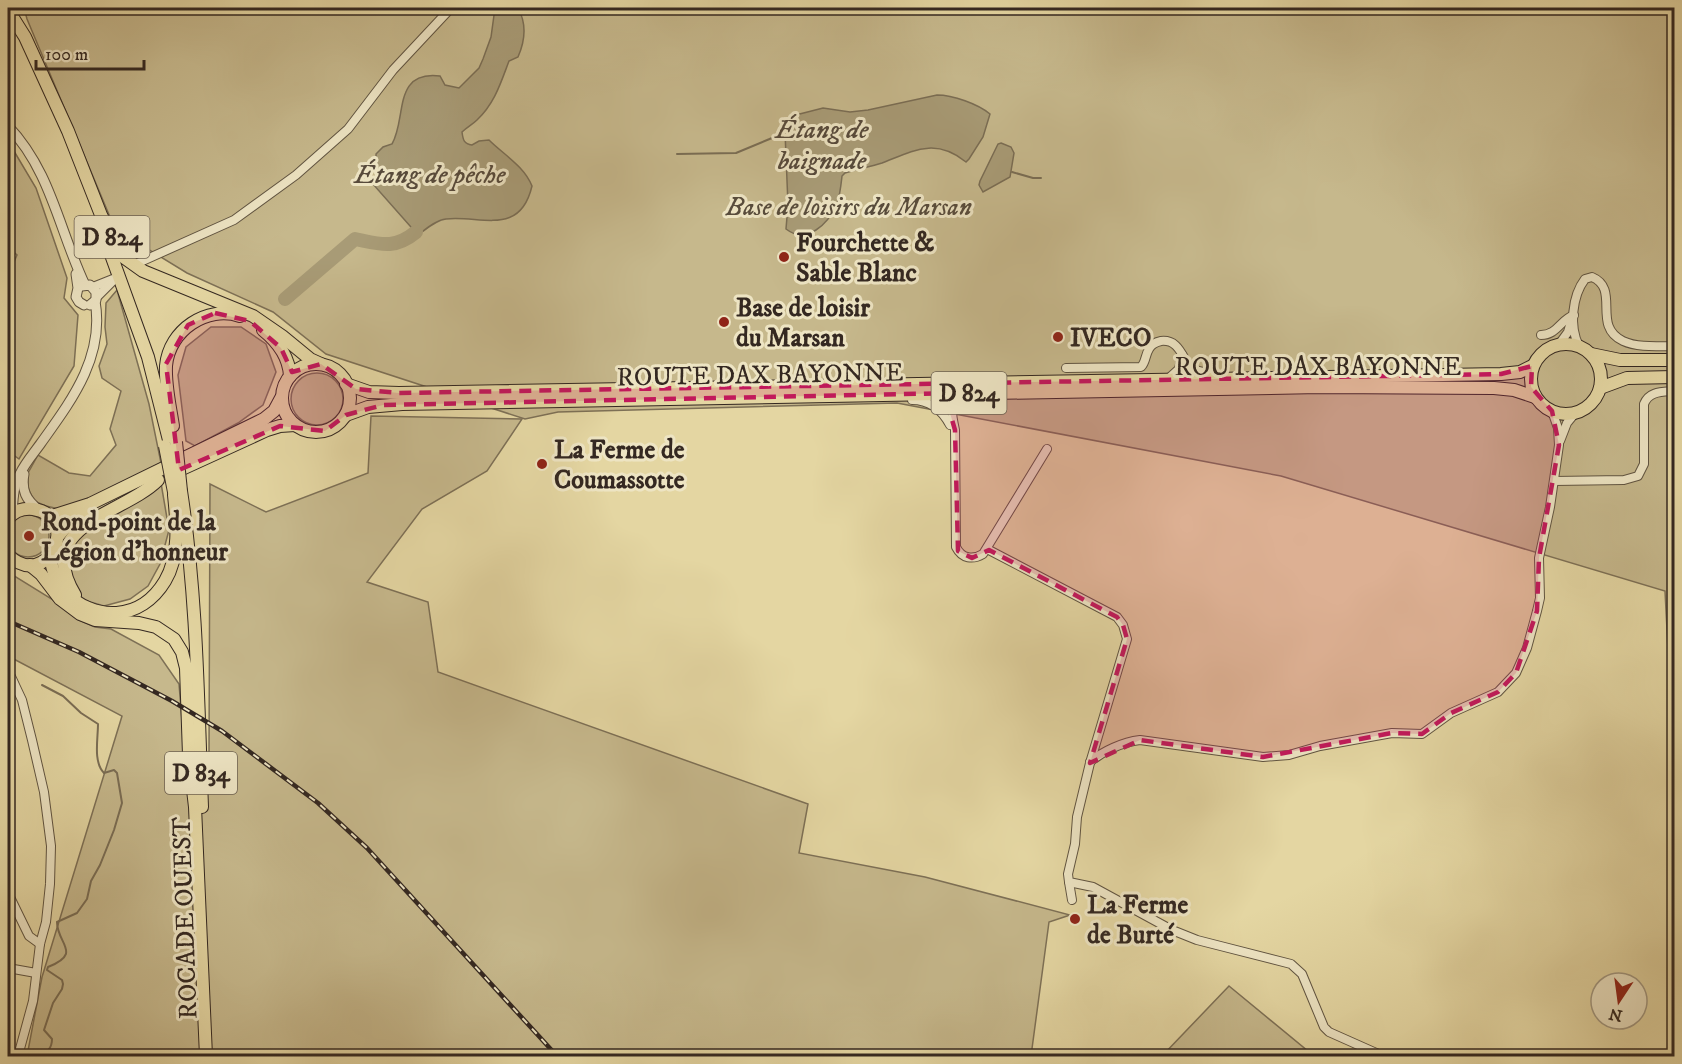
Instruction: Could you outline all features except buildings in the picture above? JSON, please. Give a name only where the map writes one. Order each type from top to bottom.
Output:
[{"type":"main road","name":"D 824","points":[[8,9],[90,200],[148,357]]},
{"type":"main road","name":"D 824","points":[[8,9],[25,37],[122,256],[143,271],[253,316],[310,359],[321,364]]},
{"type":"main road","points":[[170,444],[166,364],[178,337],[188,325],[198,319],[214,313],[235,314],[259,326],[284,353],[289,364],[290,376]]},
{"type":"main road","points":[[1570,343],[1580,346],[1591,354],[1599,367],[1600,388],[1591,403],[1576,412],[1560,414],[1551,411],[1535,397],[1531,387],[1532,366],[1539,355],[1548,348],[1570,343]]},
{"type":"main road","points":[[1591,354],[1620,360],[1674,360]]},
{"type":"main road","name":"D 834","points":[[148,357],[170,444],[177,492]]},
{"type":"main road","points":[[44,513],[90,504],[264,419],[274,411],[290,376],[304,366],[321,364],[336,371],[346,384],[350,402],[340,422],[325,431],[308,431],[295,425],[285,413],[281,398]]},
{"type":"main road","name":"D 824","points":[[346,384],[369,392],[405,393],[1502,374],[1520,372],[1532,366]]},
{"type":"main road","points":[[1600,388],[1627,378],[1674,377]]},
{"type":"main road","name":"ROUTE DAX BAYONNE","points":[[346,414],[368,407],[402,404],[958,393],[1434,387],[1494,388],[1514,390],[1535,397]]},
{"type":"main road","points":[[8,555],[21,564],[38,564],[50,556],[58,536],[74,519],[267,430],[295,425]]},
{"type":"main road","points":[[79,603],[67,582],[64,570],[66,548],[71,538],[91,520],[150,488],[158,480]]},
{"type":"main road","points":[[50,556],[57,580],[63,590],[79,603],[101,613],[115,614],[133,610],[154,594],[165,581],[172,563],[176,547],[177,492]]},
{"type":"main road","name":"ROCADE OUEST","points":[[177,492],[191,564],[197,653],[212,1056]]},
{"type":"main road","points":[[10,516],[29,508],[44,513],[54,522],[58,536]]},
{"type":"main road","points":[[30,565],[41,574],[60,599],[80,614],[95,620],[139,623],[162,629],[174,639],[182,652],[186,668],[189,754],[195,807],[206,1056]]},
{"type":"street","points":[[138,263],[234,220],[296,175],[348,129],[393,70],[451,8]]},
{"type":"street","points":[[8,126],[21,140],[42,172],[85,287],[96,292],[96,331],[90,360],[79,389],[19,474],[10,516]]},
{"type":"street","points":[[1560,344],[1568,332],[1574,315],[1581,284],[1585,279],[1592,278],[1600,282],[1605,290],[1605,319],[1616,336],[1635,344],[1674,346]]},
{"type":"street","points":[[84,305],[95,300],[115,279],[85,287],[76,294],[77,300],[84,305],[96,331]]},
{"type":"street","points":[[1541,335],[1555,332],[1574,315]]},
{"type":"street","points":[[1574,315],[1574,333],[1580,346]]},
{"type":"street","points":[[1066,368],[1141,367],[1149,348],[1162,341],[1172,344],[1182,353],[1192,369],[1203,374],[1266,374],[1293,378]]},
{"type":"street","points":[[1167,380],[1179,369],[1182,353]]},
{"type":"street","points":[[1554,481],[1623,480],[1638,476],[1644,464],[1643,409],[1646,399],[1653,394],[1674,392]]},
{"type":"street","points":[[958,393],[950,409],[955,430],[957,548],[968,558],[981,556],[987,549],[1047,448]]},
{"type":"street","points":[[820,395],[926,401],[948,419],[955,440]]},
{"type":"street","points":[[1089,763],[1096,757],[1122,745],[1140,740],[1263,757],[1289,755],[1320,746],[1392,733],[1422,734],[1451,713],[1498,692],[1516,673],[1527,648],[1540,598],[1539,558],[1559,445],[1558,428],[1551,411]]},
{"type":"street","points":[[1559,445],[1567,423],[1576,412]]},
{"type":"street","points":[[25,465],[24,492],[30,503],[44,513]]},
{"type":"street","points":[[987,549],[1117,616],[1123,625],[1127,639],[1089,763],[1077,817],[1075,843],[1068,874],[1072,900]]},
{"type":"street","points":[[8,670],[22,700],[44,792],[51,846],[46,922],[40,944],[31,1008],[18,1056]]},
{"type":"street","points":[[1069,882],[1093,887],[1172,930],[1197,940],[1291,964],[1302,974],[1324,1027],[1329,1032],[1383,1056]]},
{"type":"street","points":[[8,893],[29,936],[40,944]]},
{"type":"street","points":[[8,968],[36,973]]},
{"type":"highlighted area","points":[[215,313],[250,321],[281,348],[292,372],[321,364],[356,389],[399,393],[1501,374],[1532,366],[1531,387],[1552,411],[1559,445],[1539,558],[1537,611],[1516,673],[1498,692],[1451,713],[1422,734],[1392,733],[1263,757],[1140,740],[1090,763],[1127,639],[1123,625],[1117,617],[989,550],[972,558],[958,551],[955,430],[950,413],[955,393],[383,405],[346,415],[325,431],[280,426],[179,470],[166,364],[188,325]]},
{"type":"green space","name":"Base de loisirs du Marsan","points":[[24,8],[1674,8],[1674,766],[1665,591],[1281,476],[897,403],[558,412],[525,419],[326,354],[273,312],[187,273],[115,229]]},
{"type":"green space","points":[[8,141],[36,188],[67,278],[64,298],[78,315],[74,366],[19,459],[8,451],[8,276],[17,255],[8,247]]},
{"type":"green space","points":[[117,290],[149,404],[161,463],[77,506],[59,509],[46,506],[34,501],[28,488],[28,473],[38,455],[69,473],[90,476],[116,445],[110,429],[121,391],[102,378],[99,366],[107,344],[106,303]]},
{"type":"green space","points":[[211,327],[241,327],[266,344],[276,372],[263,405],[238,423],[195,446],[186,441],[178,375],[186,347]]},
{"type":"green space","points":[[317,373],[327,375],[335,381],[341,389],[343,399],[341,409],[335,417],[327,423],[317,425],[307,423],[299,417],[293,409],[291,399],[293,389],[299,381],[307,375]]},
{"type":"green space","points":[[371,416],[522,419],[487,471],[422,509],[367,582],[428,602],[438,672],[808,804],[799,853],[925,877],[1070,915],[1049,922],[1031,1056],[27,1056],[42,977],[122,716],[8,656],[8,572],[55,601],[77,619],[95,627],[111,629],[159,655],[179,684],[185,758],[209,758],[210,484],[266,512],[368,473]]},
{"type":"green space","points":[[161,483],[169,530],[160,564],[148,586],[130,599],[104,606],[80,599],[66,582],[66,561],[72,546],[81,535],[107,514]]},
{"type":"green space","points":[[28,515],[36,516],[43,521],[48,528],[48,544],[43,551],[36,556],[28,557],[20,556],[13,551],[8,544],[7,536],[8,528],[13,521],[20,516]]},
{"type":"green space","points":[[1229,986],[1314,1056],[1162,1056]]},
{"type":"water","name":"Étang de pêche","points":[[495,8],[518,8],[524,26],[522,45],[518,57],[509,61],[497,92],[488,107],[462,132],[463,137],[466,143],[472,145],[479,141],[489,140],[524,172],[532,186],[526,202],[509,218],[498,220],[446,219],[435,223],[418,235],[372,183],[377,180],[376,154],[383,147],[392,144],[404,98],[414,81],[425,76],[440,76],[445,85],[459,88],[479,68],[491,37]]},
{"type":"water","name":"Étang de baignade","points":[[937,95],[965,101],[990,114],[983,137],[966,162],[955,154],[934,148],[914,151],[845,173],[842,176],[837,204],[822,225],[802,235],[786,229],[788,205],[785,125],[792,116],[823,108],[850,112],[868,110]]},
{"type":"water","points":[[998,144],[1011,147],[1014,153],[1010,177],[983,192],[979,185],[980,181]]},
{"type":"waterway","points":[[677,154],[736,153],[772,138]]},
{"type":"waterway","points":[[1012,172],[1041,178]]},
{"type":"waterway","points":[[285,299],[355,239],[387,244],[401,241],[416,232]]},
{"type":"waterway","points":[[39,1056],[50,1048],[52,1039],[44,1030],[53,1003],[63,984],[62,980],[47,970],[64,957],[66,952],[57,922],[77,913],[87,899],[91,881],[114,830],[122,803],[117,773],[114,770],[104,773],[98,763],[98,724],[81,713],[63,696],[42,685]]},
{"type":"railway","points":[[8,621],[79,652],[172,701],[222,731],[318,803],[367,848],[557,1056]]},
{"type":"place","name":"Fourchette & Sable Blanc","points":[[784,257]]},
{"type":"place","name":"Base de loisir du Marsan","points":[[724,322]]},
{"type":"place","name":"IVECO","points":[[1058,337]]},
{"type":"place","name":"La Ferme de Coumassotte","points":[[542,464]]},
{"type":"place","name":"Rond-point de la Légion d'honneur","points":[[29,536]]},
{"type":"place","name":"La Ferme de Burté","points":[[1075,919]]}]
